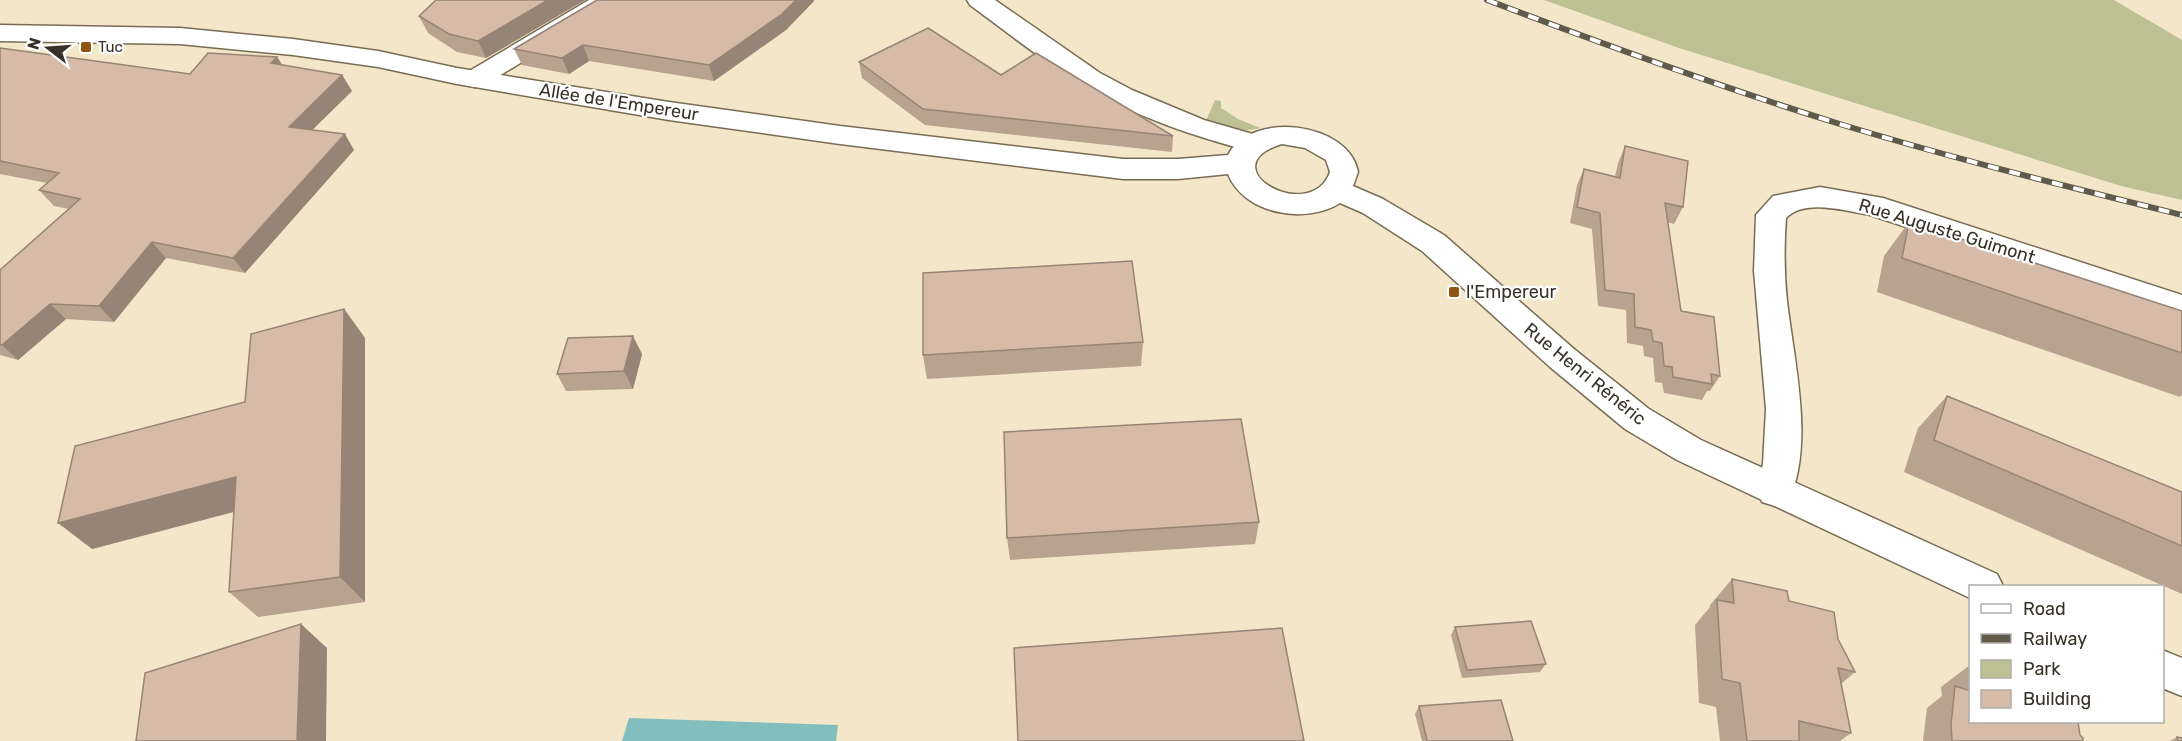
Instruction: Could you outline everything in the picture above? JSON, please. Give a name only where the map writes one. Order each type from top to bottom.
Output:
[{"type":"street","points":[[475,79],[606,0]]},
{"type":"street","points":[[979,0],[1091,79],[1123,96],[1194,126],[1246,154]]},
{"type":"street","name":"Allée de l'Empereur","points":[[0,33],[117,34],[226,40],[378,59],[475,79],[794,129],[1123,169],[1178,169],[1246,154]]},
{"type":"street","points":[[1297,136],[1314,140],[1327,147],[1338,157],[1343,168],[1343,179],[1337,190],[1326,198],[1294,205],[1276,202],[1261,196],[1249,187],[1241,176],[1246,154],[1266,137],[1297,136]]},
{"type":"street","name":"Rue Henri Rénéric","points":[[1337,190],[1373,206],[1432,243],[1562,358],[1637,419],[1689,450],[1982,585]]},
{"type":"street","name":"Rue Auguste Guimont","points":[[1775,491],[1782,466],[1783,415],[1769,270],[1770,226],[1771,215],[1783,203],[1820,197],[1874,205],[2182,307]]},
{"type":"street","points":[[2164,668],[2182,677]]},
{"type":"green space","points":[[1544,0],[2114,0],[2182,40],[2182,200],[2121,186],[1679,48]]},
{"type":"green space","points":[[1215,100],[1221,101],[1221,108],[1238,119],[1260,128],[1239,130],[1205,123]]},
{"type":"water","points":[[629,718],[838,725],[836,741],[622,741]]},
{"type":"building","points":[[436,0],[548,0],[478,41],[449,34],[419,16]]},
{"type":"building","points":[[597,0],[796,0],[782,14],[709,65],[583,45],[562,58],[514,49]]},
{"type":"building","points":[[928,28],[1001,75],[1036,53],[1173,136],[923,109],[859,62]]},
{"type":"building","points":[[0,48],[190,74],[208,53],[277,57],[271,63],[342,75],[289,127],[345,134],[233,258],[152,242],[99,306],[50,304],[0,345],[0,270],[80,199],[39,190],[59,173],[0,161]]},
{"type":"building","points":[[1625,146],[1688,161],[1683,207],[1665,203],[1681,311],[1714,317],[1720,376],[1711,374],[1712,384],[1673,377],[1672,367],[1664,366],[1662,343],[1653,341],[1651,330],[1635,327],[1634,294],[1605,290],[1600,213],[1577,207],[1584,169],[1620,178]]},
{"type":"building","points":[[1909,222],[2182,311],[2182,353],[1902,258]]},
{"type":"building","points":[[1132,261],[1143,342],[923,355],[923,273]]},
{"type":"building","points":[[344,309],[340,577],[229,592],[236,477],[58,523],[75,446],[245,402],[251,334]]},
{"type":"building","points":[[633,336],[624,371],[557,374],[568,338]]},
{"type":"building","points":[[1947,396],[2182,492],[2182,546],[1934,440]]},
{"type":"building","points":[[1241,419],[1259,522],[1007,538],[1004,432]]},
{"type":"building","points":[[1732,579],[1787,591],[1789,601],[1834,612],[1838,639],[1855,672],[1838,668],[1851,733],[1799,721],[1799,741],[1747,741],[1740,683],[1722,679],[1717,600],[1734,603]]},
{"type":"building","points":[[1531,621],[1546,664],[1467,670],[1455,627]]},
{"type":"building","points":[[301,624],[297,741],[136,741],[145,673]]},
{"type":"building","points":[[1282,628],[1304,741],[1018,741],[1014,648]]},
{"type":"building","points":[[1955,686],[1969,690],[1969,723],[2078,723],[2083,741],[1952,741],[1951,725]]},
{"type":"building","points":[[1501,700],[1513,741],[1427,741],[1419,706]]},
{"type":"railway","points":[[1487,0],[1664,66],[1843,125],[1970,161],[2182,215]]},
{"type":"place","name":"Tuc","points":[[86,47]]},
{"type":"place","name":"l'Empereur","points":[[1454,292]]}]
